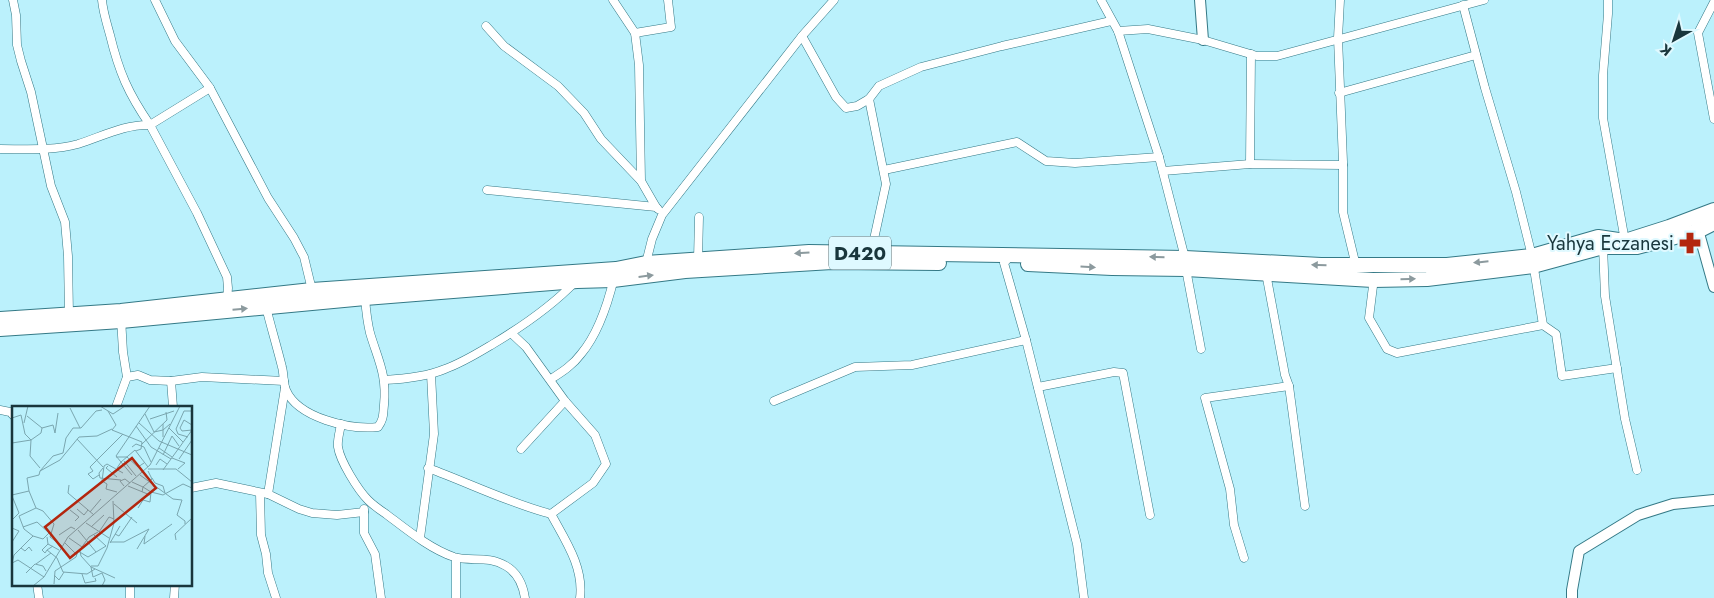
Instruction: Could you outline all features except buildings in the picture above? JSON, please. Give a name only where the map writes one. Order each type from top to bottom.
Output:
[{"type":"highway","name":"D420","points":[[1601,242],[1637,247],[1696,224],[1714,210]]},
{"type":"highway","name":"D420","points":[[614,274],[646,263],[810,252],[1185,264],[1375,273],[1447,266],[1533,261],[1601,242],[1625,240],[1696,224],[1714,223]]},
{"type":"highway","name":"D420","points":[[0,329],[121,316],[227,300],[312,290],[832,262],[1008,259]]},
{"type":"highway","name":"D420","points":[[1266,268],[1356,266],[1375,273]]},
{"type":"highway","name":"D420","points":[[0,319],[69,315],[121,316],[266,307],[581,276]]},
{"type":"street","points":[[13,0],[16,15],[17,45],[31,92],[52,186],[65,222],[68,256],[69,315]]},
{"type":"street","points":[[102,0],[109,33],[123,81],[150,125],[197,213],[227,277],[227,300]]},
{"type":"street","points":[[156,0],[175,41],[210,88],[268,198],[304,257],[312,290]]},
{"type":"street","points":[[613,0],[635,33],[639,65],[641,181]]},
{"type":"street","points":[[635,33],[671,26],[668,0]]},
{"type":"street","points":[[646,263],[652,239],[662,215],[802,36],[834,0]]},
{"type":"street","points":[[1101,0],[1118,31],[1159,156],[1185,264],[1201,349]]},
{"type":"street","points":[[1200,0],[1203,40]]},
{"type":"street","points":[[1340,0],[1338,38],[1343,212],[1356,266]]},
{"type":"street","points":[[1118,31],[1148,29],[1203,40],[1257,56],[1277,56],[1484,0]]},
{"type":"street","points":[[1608,0],[1603,75],[1603,118],[1625,240]]},
{"type":"street","points":[[1714,2],[1698,34],[1714,119]]},
{"type":"street","points":[[1463,5],[1516,192],[1533,261],[1543,325]]},
{"type":"street","points":[[802,36],[836,97],[846,108],[857,106],[869,99],[879,86],[921,67],[1111,21]]},
{"type":"street","points":[[486,26],[504,46],[558,86],[584,113],[601,139],[641,181],[662,215]]},
{"type":"street","points":[[1250,164],[1251,54]]},
{"type":"street","points":[[1339,93],[1476,55]]},
{"type":"street","points":[[0,149],[43,149],[76,144],[138,124],[150,125],[210,88]]},
{"type":"street","points":[[869,99],[886,184],[871,253]]},
{"type":"street","points":[[884,170],[1017,142],[1046,161],[1075,163],[1159,156]]},
{"type":"street","points":[[1163,171],[1250,164],[1343,165]]},
{"type":"street","points":[[487,190],[656,207]]},
{"type":"street","points":[[698,260],[699,217]]},
{"type":"street","points":[[1696,224],[1714,287]]},
{"type":"street","points":[[1601,242],[1605,296],[1625,419],[1637,470]]},
{"type":"street","points":[[1008,259],[1026,340],[1077,544],[1084,598]]},
{"type":"street","points":[[1266,268],[1285,374],[1289,386],[1305,506]]},
{"type":"street","points":[[1375,273],[1369,318],[1388,349],[1398,353],[1543,325],[1556,334],[1562,376],[1617,368]]},
{"type":"street","points":[[551,379],[570,366],[582,354],[607,303],[614,274]]},
{"type":"street","points":[[384,380],[406,379],[432,374],[475,355],[511,333],[558,300],[581,276]]},
{"type":"street","points":[[266,307],[285,384],[293,402],[305,410],[341,424],[368,428],[378,427],[384,415],[386,392],[378,352],[370,334],[365,298]]},
{"type":"street","points":[[116,406],[127,377],[123,352],[121,316]]},
{"type":"street","points":[[511,333],[526,347],[551,379],[565,401],[595,435],[606,464],[593,483],[551,514]]},
{"type":"street","points":[[774,401],[855,367],[912,365],[1026,340]]},
{"type":"street","points":[[1038,388],[1114,372],[1123,373],[1150,515]]},
{"type":"street","points":[[420,538],[434,434],[432,374]]},
{"type":"street","points":[[127,377],[138,375],[150,380],[171,381],[202,377],[285,384]]},
{"type":"street","points":[[171,381],[172,406]]},
{"type":"street","points":[[276,598],[268,573],[266,554],[260,535],[264,494],[285,384]]},
{"type":"street","points":[[1244,558],[1234,525],[1230,489],[1205,398],[1289,386]]},
{"type":"street","points":[[521,449],[565,401]]},
{"type":"street","points":[[0,410],[12,414]]},
{"type":"street","points":[[341,424],[337,446],[349,472],[368,500],[439,550],[456,558],[481,558],[507,566],[521,582],[525,598]]},
{"type":"street","points":[[428,468],[468,482],[526,507],[551,514],[578,567],[581,582],[580,598]]},
{"type":"street","points":[[192,488],[216,483],[264,494],[312,513],[337,515],[364,512]]},
{"type":"street","points":[[368,500],[364,512],[364,533],[375,554],[381,598]]},
{"type":"street","points":[[1572,598],[1579,552],[1638,515],[1673,504],[1714,500]]},
{"type":"street","points":[[456,558],[456,598]]},
{"type":"place","name":"Yahya Eczanesi","points":[[1690,243]]}]
